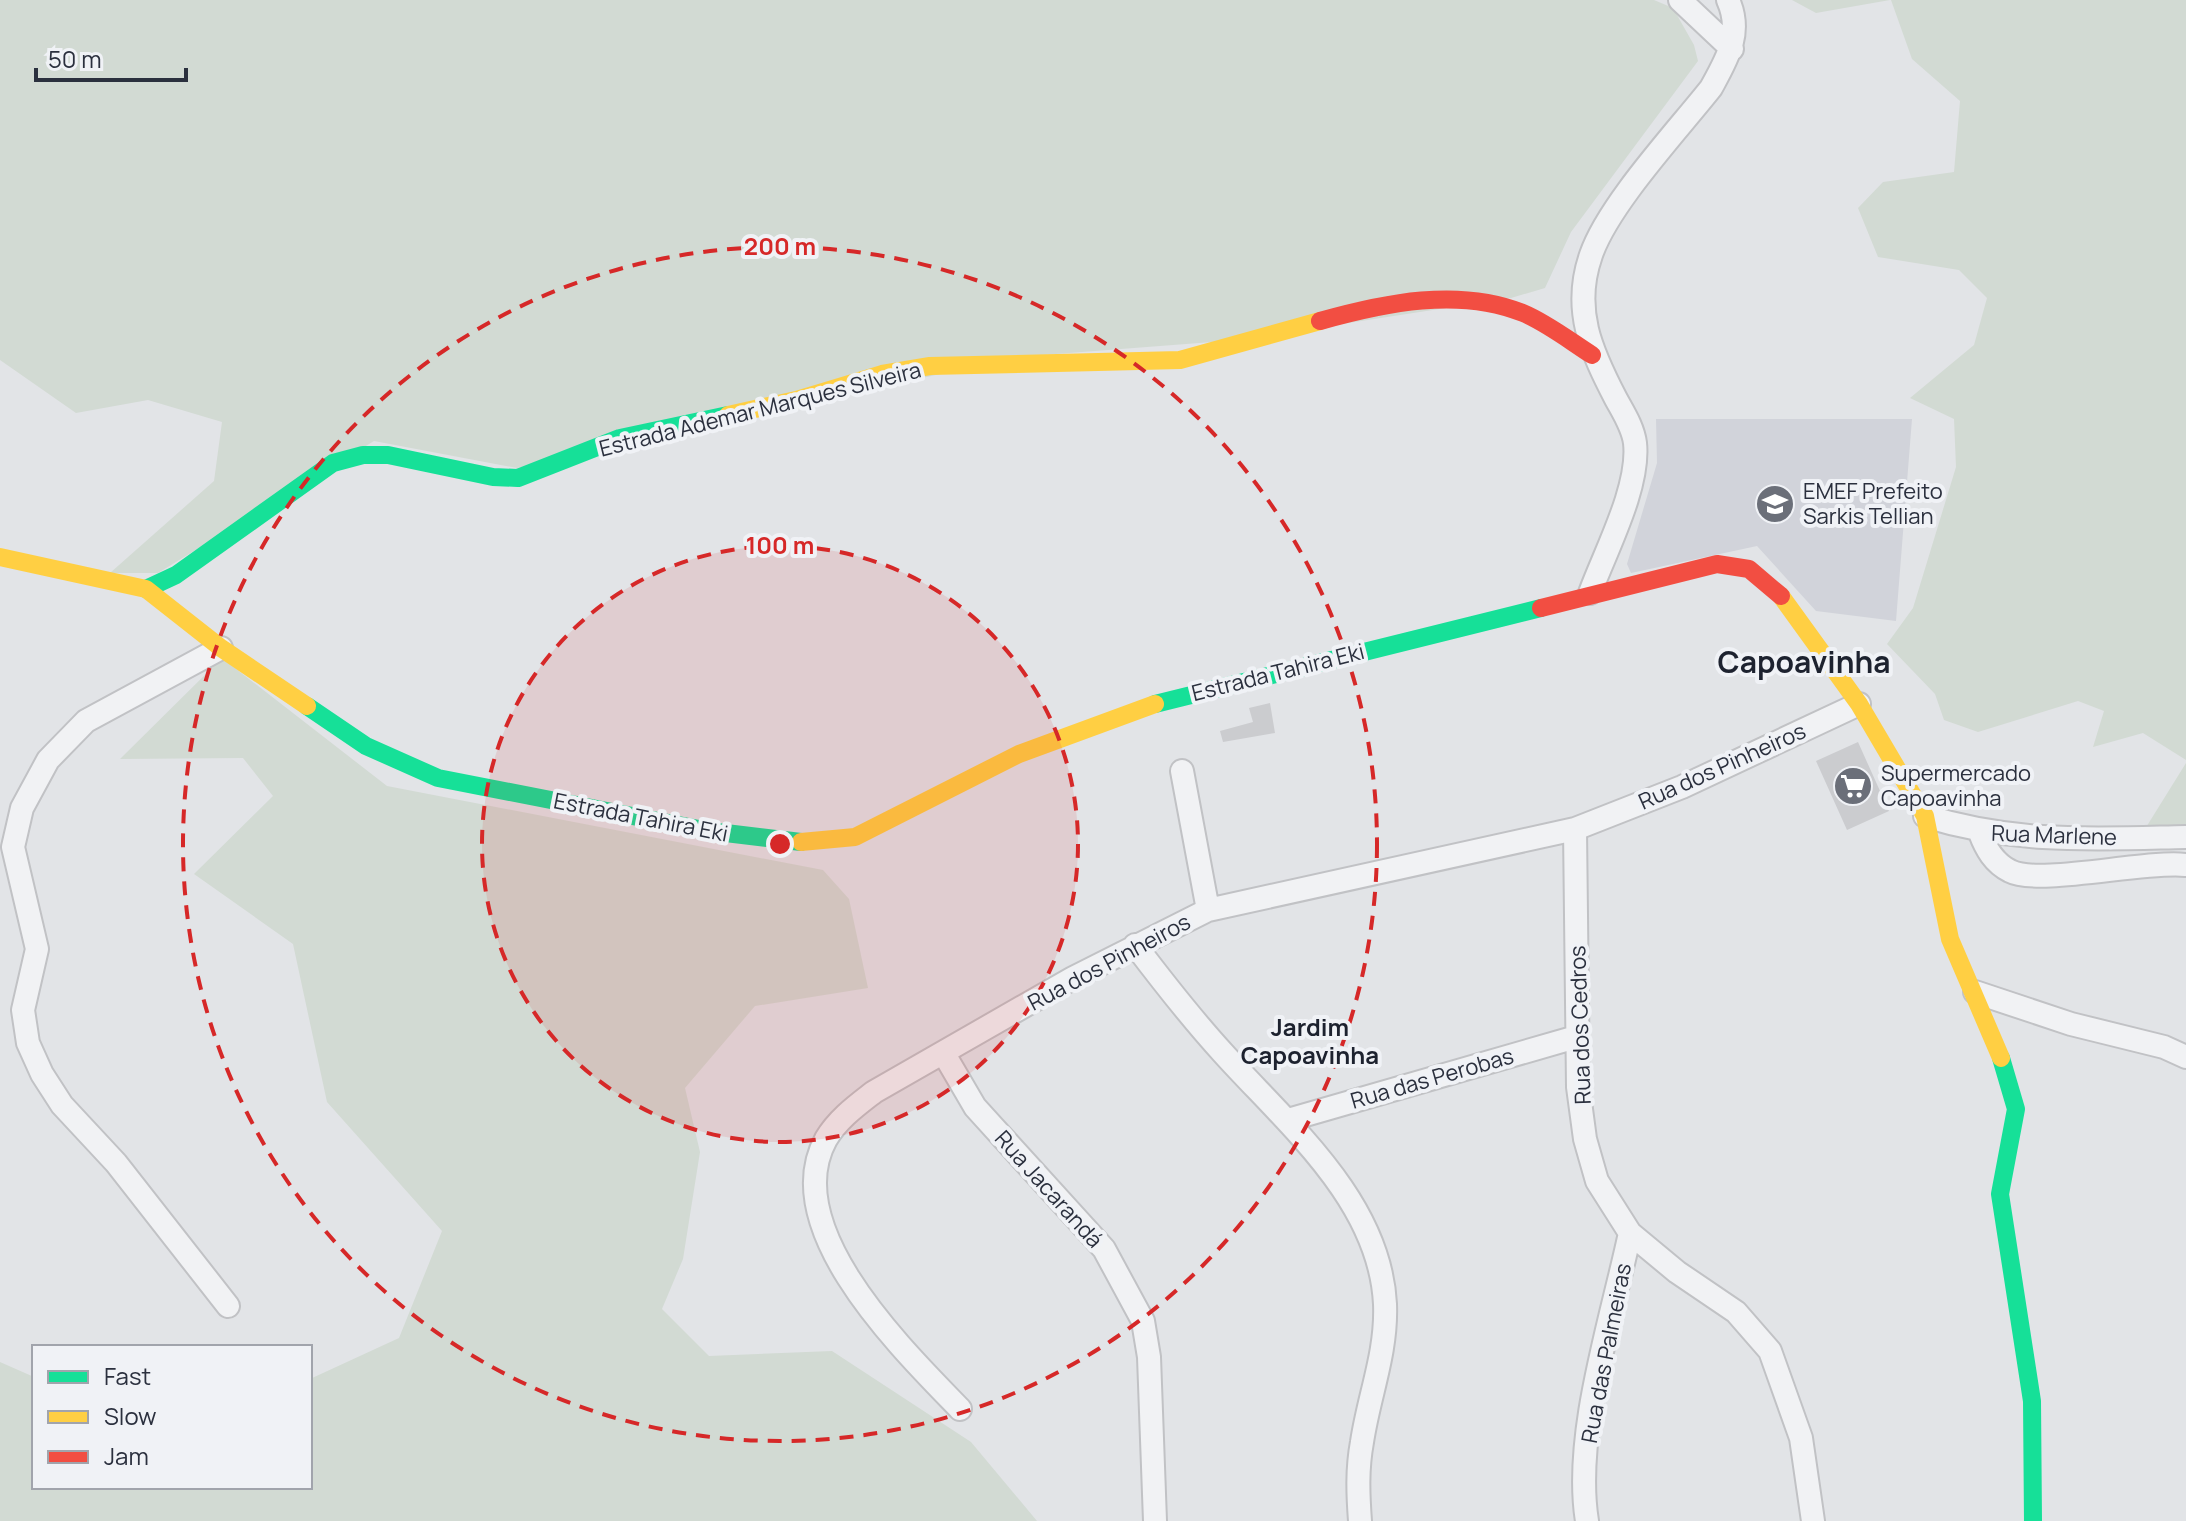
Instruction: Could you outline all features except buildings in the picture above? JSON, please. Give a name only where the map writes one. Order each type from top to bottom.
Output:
[{"type":"street","points":[[1680,0],[1732,49]]},
{"type":"street","points":[[1590,593],[1626,497],[1634,467],[1635,442],[1628,420],[1592,355],[1582,308],[1591,255],[1617,208],[1711,88],[1732,49],[1736,30],[1728,0]]},
{"type":"street","name":"Estrada Ademar Marques Silveira","points":[[146,589],[176,575],[333,463],[363,455],[388,455],[493,477],[518,478],[620,438],[796,400],[882,374],[930,366],[1180,360],[1359,310],[1429,300],[1464,299],[1503,306],[1525,314],[1592,355]]},
{"type":"street","name":"Estrada Tahira Eki","points":[[0,557],[146,589],[221,648],[366,746],[438,778],[709,831],[796,843],[855,837],[1019,754],[1163,701],[1717,564],[1749,569],[1779,593],[1808,628],[1859,704],[1925,816],[1950,939],[2005,1067],[2016,1109],[2000,1194],[2032,1401],[2033,1521]]},
{"type":"street","points":[[221,648],[86,721],[48,760],[22,808],[13,847],[37,949],[23,1010],[28,1043],[42,1074],[62,1105],[116,1163],[228,1306]]},
{"type":"street","name":"Rua dos Pinheiros","points":[[960,1409],[903,1350],[850,1280],[828,1241],[816,1202],[816,1171],[826,1140],[846,1114],[874,1092],[1135,945],[1208,910],[1575,829],[1682,787],[1859,704]]},
{"type":"street","points":[[1182,771],[1208,910]]},
{"type":"street","name":"Rua Marlene","points":[[1925,816],[1980,833],[2069,839],[2186,837]]},
{"type":"street","name":"Rua dos Cedros","points":[[1575,829],[1576,1037],[1585,1139],[1597,1181],[1630,1233],[1677,1272],[1736,1312],[1770,1351],[1801,1438],[1813,1521]]},
{"type":"street","points":[[1980,833],[1987,850],[1999,863],[2013,873],[2036,877],[2101,869],[2186,865]]},
{"type":"street","points":[[1135,945],[1179,1003],[1288,1120],[1361,1219],[1378,1262],[1385,1303],[1384,1346],[1362,1439],[1357,1483],[1360,1521]]},
{"type":"street","points":[[1975,992],[2071,1024],[2164,1047],[2186,1057]]},
{"type":"street","name":"Rua das Perobas","points":[[1288,1120],[1576,1037]]},
{"type":"street","name":"Rua Jacarandá","points":[[944,1054],[975,1107],[1104,1249],[1143,1321],[1149,1357],[1155,1521]]},
{"type":"street","name":"Rua das Palmeiras","points":[[1587,1521],[1584,1499],[1592,1409],[1630,1233]]},
{"type":"shaded area","points":[[0,0],[1654,0],[1673,8],[1694,45],[1698,61],[1571,232],[1545,288],[1511,298],[1238,340],[1017,357],[517,468],[374,441],[158,573],[110,573],[214,481],[222,422],[148,400],[76,413],[0,360]]},
{"type":"shaded area","points":[[1792,0],[1890,0],[1816,13]]},
{"type":"shaded area","points":[[1891,0],[2186,0],[2186,760],[2143,733],[2093,747],[2104,711],[2078,701],[1978,732],[1944,720],[1935,694],[1887,644],[1913,608],[1956,467],[1954,419],[1910,398],[1974,345],[1987,298],[1959,270],[1878,257],[1858,208],[1883,182],[1954,172],[1960,101],[1912,59]]},
{"type":"shaded area","name":"EMEF Prefeito Sarkis Tellian","points":[[1656,419],[1912,419],[1896,621],[1816,611],[1757,546],[1631,573],[1627,564],[1657,463]]},
{"type":"shaded area","points":[[222,658],[387,786],[823,870],[849,899],[868,988],[755,1006],[685,1088],[700,1152],[683,1259],[662,1309],[709,1356],[832,1351],[971,1442],[1037,1521],[0,1521],[0,1362],[32,1376],[32,1489],[312,1489],[312,1378],[399,1338],[442,1231],[327,1102],[293,944],[194,874],[273,796],[243,758],[120,759]]},
{"type":"shaded area","points":[[2186,763],[2186,824],[2145,829]]},
{"type":"traffic: fast","points":[[146,589],[176,575],[333,463],[363,455],[388,455],[493,477],[518,478],[620,438],[728,415]]},
{"type":"traffic: fast","points":[[1155,704],[1541,608]]},
{"type":"traffic: fast","points":[[307,706],[366,746],[438,778],[709,831],[801,842]]},
{"type":"traffic: fast","points":[[2001,1058],[2016,1109],[2000,1194],[2032,1401],[2033,1521]]},
{"type":"traffic: slow","points":[[728,415],[796,400],[882,374],[930,366],[1180,360],[1320,321]]},
{"type":"traffic: slow","points":[[0,557],[146,589],[221,648],[307,706]]},
{"type":"traffic: slow","points":[[1781,596],[1859,704],[1925,816],[1950,939],[2001,1058]]},
{"type":"traffic: slow","points":[[801,842],[855,837],[1019,754],[1155,704]]},
{"type":"traffic: jam","points":[[1320,321],[1370,308],[1422,300],[1473,301],[1523,313],[1592,355]]},
{"type":"traffic: jam","points":[[1541,608],[1717,564],[1749,569],[1781,596]]},
{"type":"place","name":"EMEF Prefeito Sarkis Tellian","points":[[1775,504]]},
{"type":"place","name":"Supermercado Capoavinha","points":[[1853,786]]},
{"type":"district","name":"Capoavinha","points":[[1804,663]]},
{"type":"district","name":"Jardim Capoavinha","points":[[1310,1042]]}]
